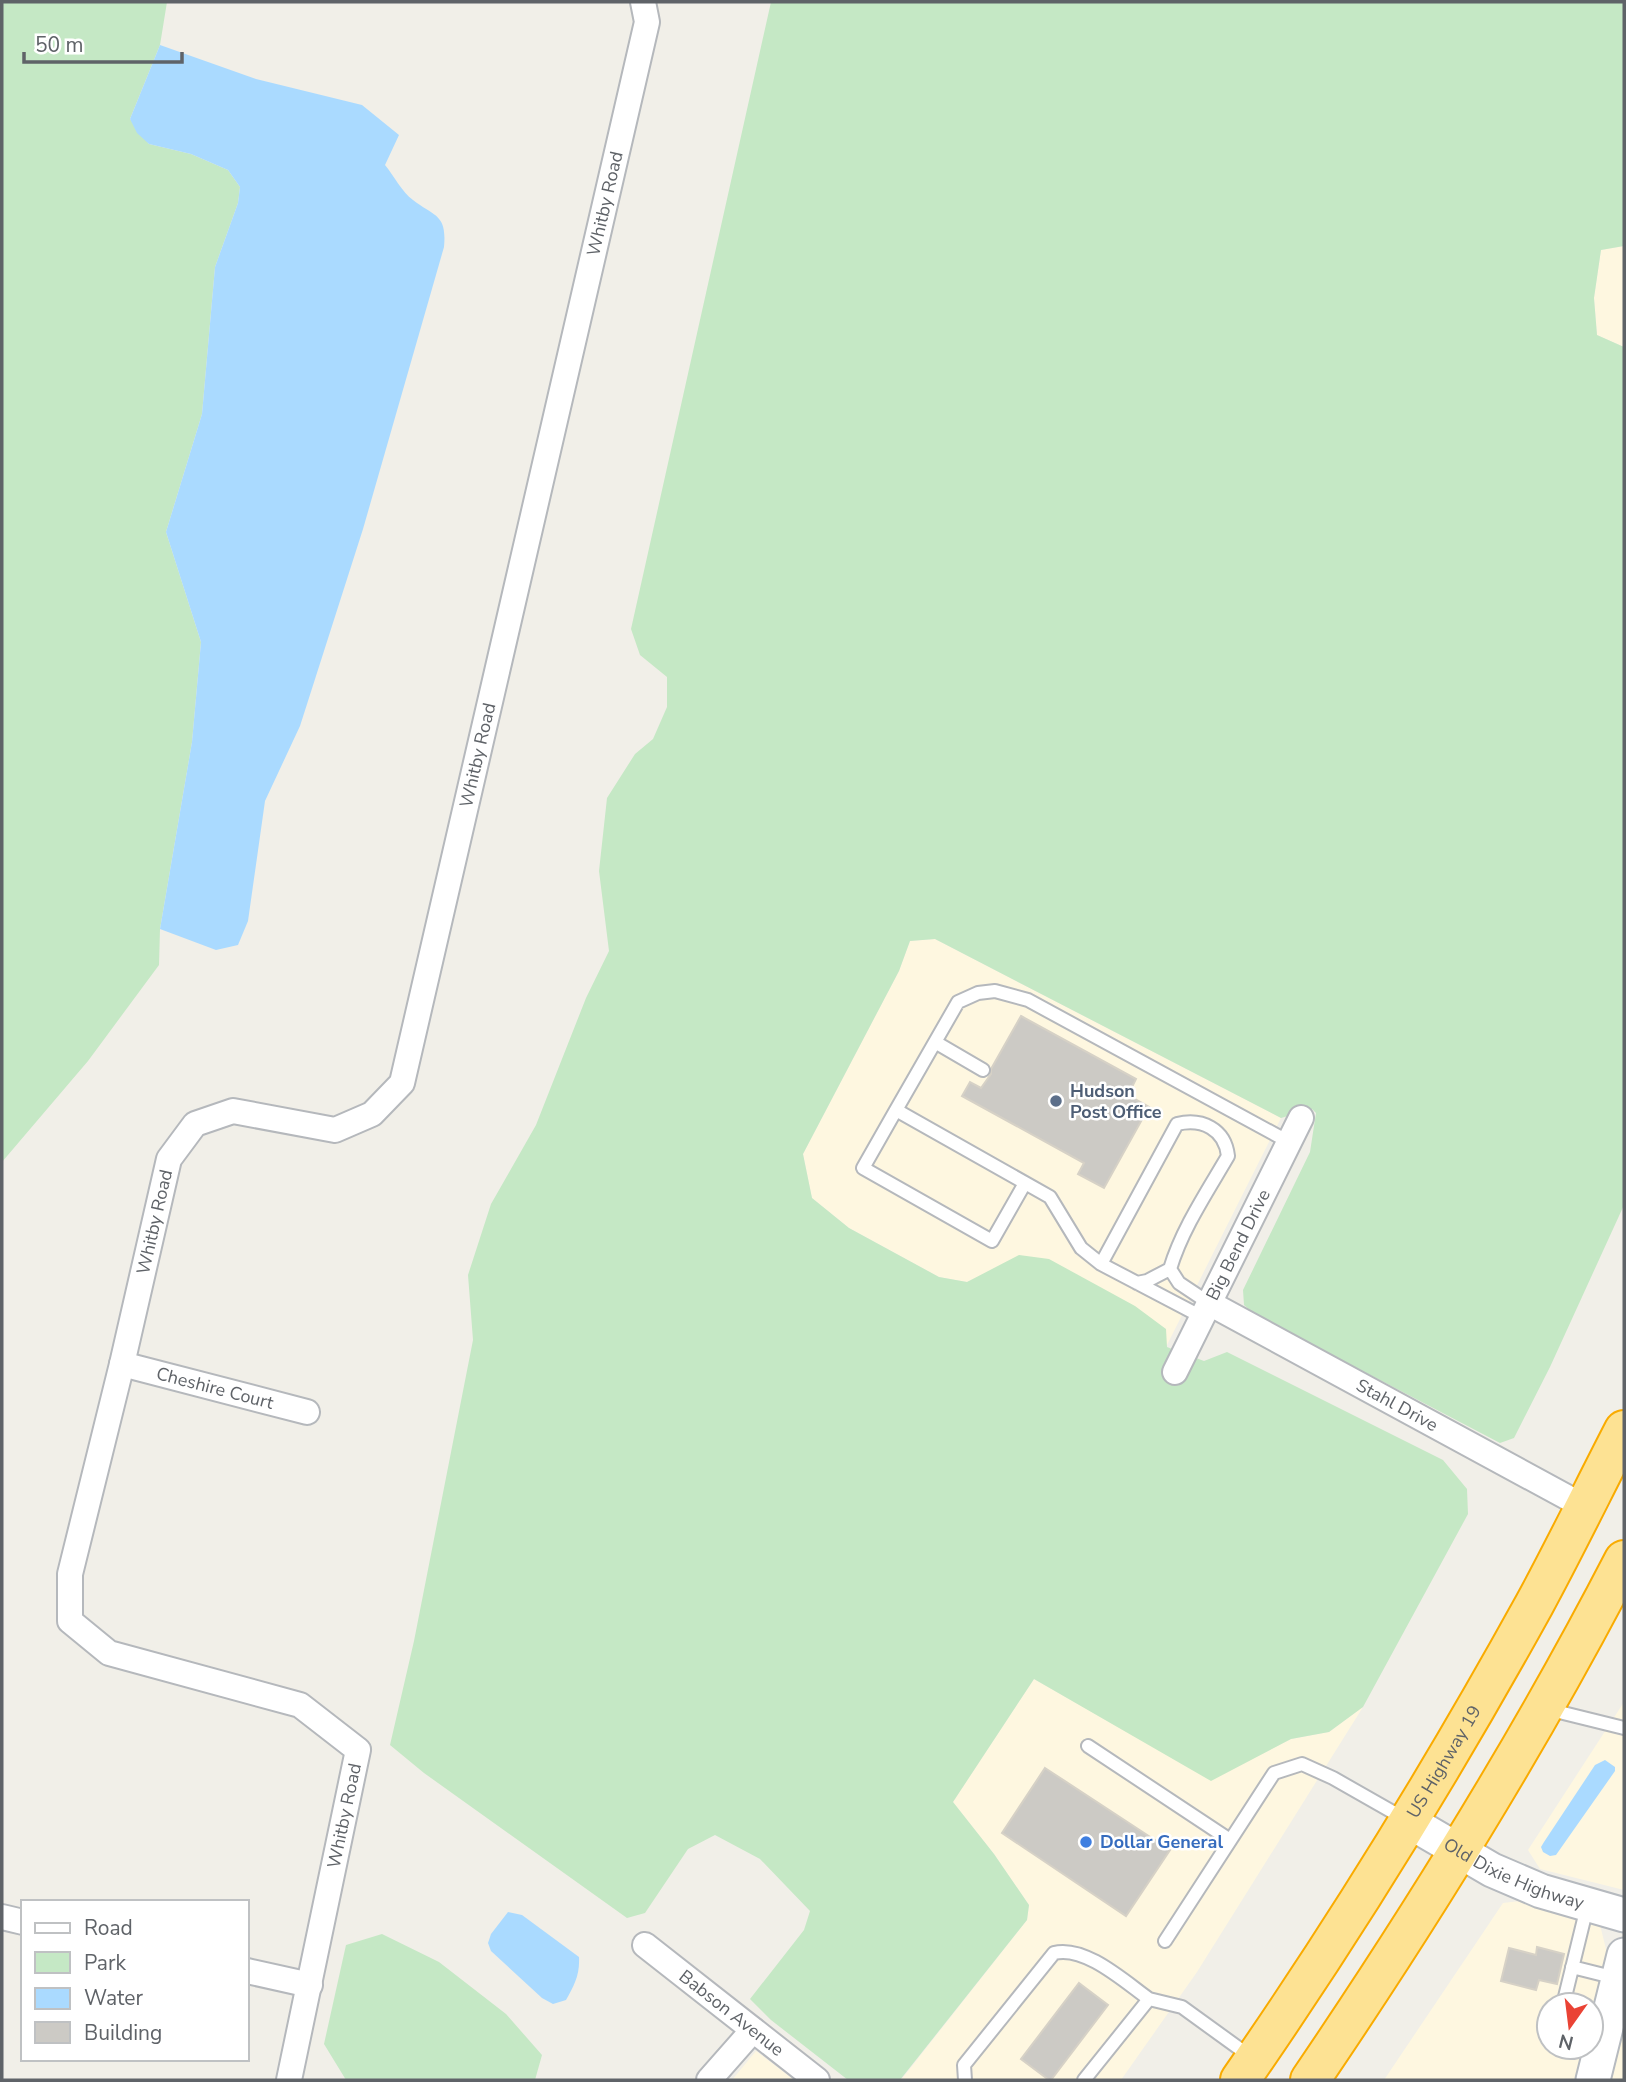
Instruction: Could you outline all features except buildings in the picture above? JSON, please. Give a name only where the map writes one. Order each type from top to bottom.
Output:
[{"type":"highway","name":"US Highway 19","points":[[1247,2070],[1329,1949],[1408,1821],[1534,1604],[1624,1430]]},
{"type":"highway","points":[[1310,2080],[1391,1961],[1459,1851],[1544,1708],[1624,1560]]},
{"type":"street","name":"Whitby Road","points":[[289,2080],[358,1750],[300,1705],[109,1653],[70,1621],[70,1574],[169,1159],[195,1124],[233,1111],[335,1130],[372,1114],[402,1083],[648,22],[643,2]]},
{"type":"street","name":"Big Bend Drive","points":[[1175,1371],[1301,1118]]},
{"type":"street","name":"Stahl Drive","points":[[1205,1310],[1585,1507]]},
{"type":"street","name":"Cheshire Court","points":[[122,1364],[307,1412]]},
{"type":"street","name":"Old Dixie Highway","points":[[1408,1821],[1492,1870],[1541,1891],[1624,1915]]},
{"type":"street","points":[[2,1917],[21,1922]]},
{"type":"street","name":"Babson Avenue","points":[[645,1945],[817,2080]]},
{"type":"street","points":[[1605,2012],[1621,1967]]},
{"type":"street","points":[[248,1971],[310,1985]]},
{"type":"street","points":[[709,2080],[753,2029]]},
{"type":"street","points":[[1593,2080],[1595,2061]]},
{"type":"lane","points":[[1026,1183],[992,1241],[863,1168],[958,1002],[978,993],[995,991],[1028,1000],[1289,1142]]},
{"type":"lane","points":[[935,1042],[983,1070]]},
{"type":"lane","points":[[897,1110],[1050,1197],[1081,1248],[1101,1264],[1137,1283],[1205,1310]]},
{"type":"lane","points":[[1101,1264],[1177,1124],[1200,1123],[1217,1131],[1227,1145],[1228,1156],[1175,1253],[1170,1269],[1137,1283]]},
{"type":"lane","points":[[1170,1269],[1179,1283],[1205,1310]]},
{"type":"lane","points":[[1544,1708],[1624,1728]]},
{"type":"lane","points":[[1088,1746],[1230,1840]]},
{"type":"lane","points":[[1165,1941],[1274,1773],[1302,1764],[1333,1778],[1408,1821]]},
{"type":"lane","points":[[1566,1991],[1588,1905]]},
{"type":"lane","points":[[965,2080],[964,2065],[1054,1953],[1061,1951],[1080,1954],[1149,1999],[1182,2007],[1247,2070]]},
{"type":"lane","points":[[1572,1967],[1621,1967]]},
{"type":"lane","points":[[1084,2080],[1149,1999]]},
{"type":"shaded area","points":[[1624,246],[1624,347],[1597,335],[1594,298],[1601,250]]},
{"type":"shaded area","points":[[935,939],[1281,1118],[1166,1347],[990,1272],[967,1282],[939,1277],[849,1228],[812,1198],[803,1154],[899,971],[910,941]]},
{"type":"shaded area","points":[[1034,1679],[1211,1780],[1291,1739],[1329,1732],[1363,1707],[1197,1972],[1121,2080],[901,2080],[1027,1920],[1029,1905],[994,1854],[953,1802]]},
{"type":"shaded area","points":[[1624,1702],[1624,1890],[1540,1869],[1528,1850]]},
{"type":"shaded area","points":[[1520,1901],[1599,1921],[1607,1953],[1597,1991],[1535,1991],[1535,2061],[1580,2061],[1575,2080],[1384,2080],[1503,1903]]},
{"type":"shaded area","points":[[1624,2009],[1624,2080],[1606,2080]]},
{"type":"shaded area","points":[[756,2051],[794,2080],[732,2080]]},
{"type":"green space","points":[[2,2],[167,2],[160,45],[130,119],[149,144],[191,154],[228,170],[240,187],[238,203],[215,267],[202,414],[166,532],[201,642],[192,742],[160,929],[159,965],[88,1061],[2,1162]]},
{"type":"green space","points":[[771,2],[1624,2],[1624,246],[1601,250],[1594,298],[1597,335],[1624,347],[1624,1205],[1550,1367],[1514,1438],[1500,1443],[1254,1314],[1244,1305],[1243,1290],[1310,1152],[1316,1113],[1312,1109],[1281,1118],[935,939],[910,941],[899,971],[803,1154],[812,1198],[849,1228],[939,1277],[967,1282],[1019,1255],[1049,1259],[1135,1306],[1166,1329],[1167,1347],[1204,1361],[1227,1352],[1443,1460],[1467,1489],[1468,1514],[1363,1707],[1329,1732],[1291,1739],[1211,1781],[1034,1679],[953,1802],[994,1854],[1029,1905],[1027,1920],[900,2080],[848,2080],[771,2020],[750,1999],[804,1930],[810,1911],[760,1859],[715,1835],[688,1849],[645,1913],[627,1918],[424,1773],[390,1745],[414,1641],[473,1340],[468,1275],[491,1204],[536,1125],[586,998],[609,951],[599,871],[607,798],[635,754],[653,739],[667,707],[667,677],[640,655],[631,629]]},
{"type":"green space","points":[[382,1934],[439,1962],[506,2014],[542,2055],[535,2080],[346,2080],[324,2044],[346,1945]]},
{"type":"water","points":[[160,45],[256,79],[362,105],[399,135],[385,165],[409,197],[438,218],[444,228],[444,247],[363,529],[300,726],[265,801],[248,921],[238,945],[216,950],[160,929],[192,742],[201,642],[166,532],[202,414],[215,267],[238,203],[240,187],[228,170],[191,154],[149,144],[137,133],[130,119]]},
{"type":"water","points":[[1605,1760],[1615,1767],[1615,1771],[1556,1855],[1550,1856],[1543,1852],[1541,1847],[1595,1765]]},
{"type":"water","points":[[508,1912],[522,1915],[579,1957],[576,1980],[566,2000],[553,2004],[542,1998],[491,1951],[488,1943],[491,1934]]},
{"type":"place","name":"Hudson Post Office","points":[[1056,1101]]},
{"type":"place","name":"Dollar General","points":[[1086,1842]]}]
